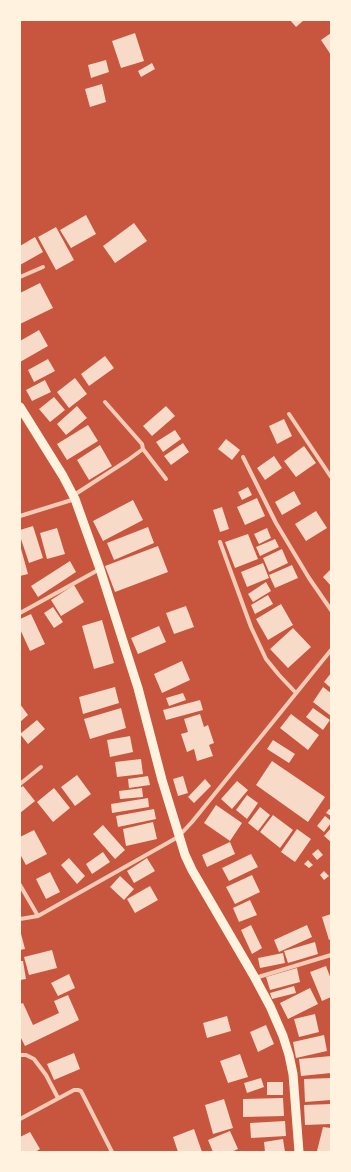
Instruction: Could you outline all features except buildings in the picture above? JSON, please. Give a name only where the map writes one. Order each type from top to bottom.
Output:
[{"type":"highway","points":[[20,407],[74,497],[100,569],[138,688],[178,837],[185,855],[192,870],[255,978],[270,1006],[282,1036],[289,1055],[293,1074],[298,1152]]},
{"type":"street","points":[[20,277],[43,267]]},
{"type":"street","points":[[105,402],[142,444],[143,449],[166,479]]},
{"type":"street","points":[[289,414],[331,477]]},
{"type":"street","points":[[20,516],[74,497],[143,449]]},
{"type":"street","points":[[243,457],[276,523],[309,578],[331,610]]},
{"type":"street","points":[[220,542],[252,627],[266,659],[296,693]]},
{"type":"street","points":[[20,613],[100,569]]},
{"type":"street","points":[[20,919],[36,917],[178,837],[197,816],[331,650]]},
{"type":"street","points":[[20,784],[41,766]]},
{"type":"street","points":[[20,885],[36,917]]},
{"type":"street","points":[[255,978],[331,954]]},
{"type":"street","points":[[20,1055],[26,1055],[34,1059],[46,1075],[58,1098]]},
{"type":"street","points":[[20,1119],[74,1090],[81,1091],[112,1152]]}]
